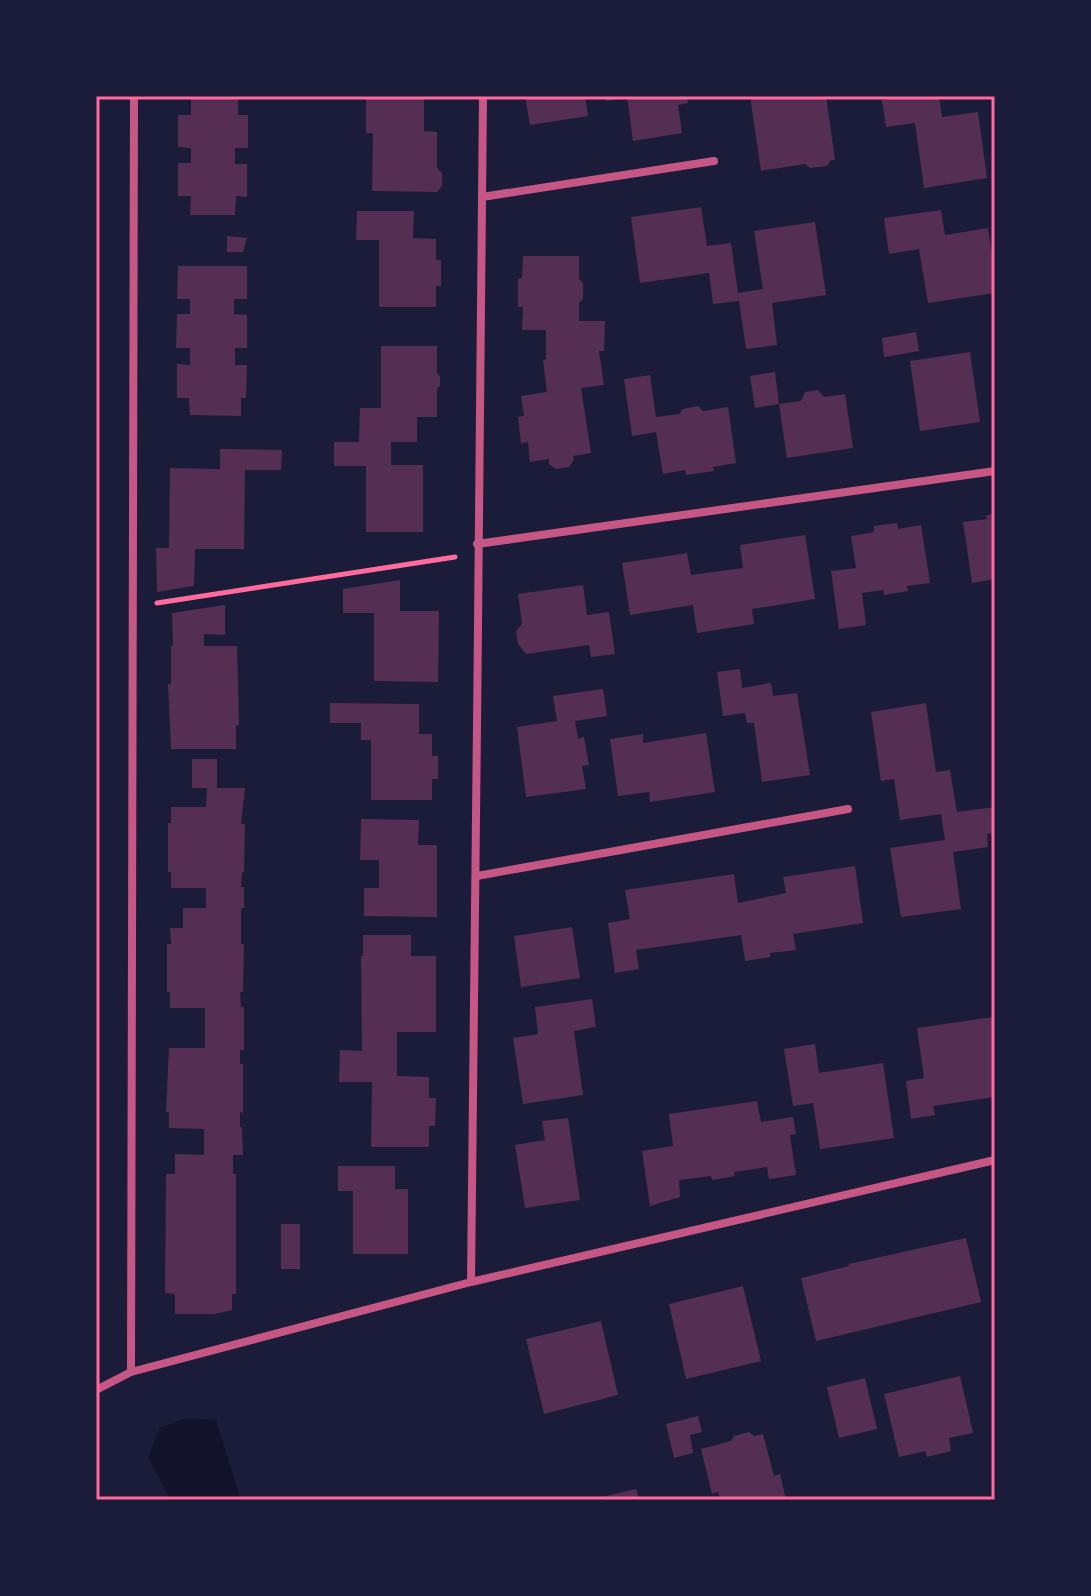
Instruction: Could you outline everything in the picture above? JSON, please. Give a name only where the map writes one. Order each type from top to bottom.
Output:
[{"type":"street","points":[[131,1372],[134,96]]},
{"type":"street","points":[[471,1282],[483,96]]},
{"type":"street","points":[[482,197],[714,161]]},
{"type":"street","points":[[477,548],[995,471]]},
{"type":"street","points":[[477,876],[848,809]]},
{"type":"street","points":[[96,1390],[131,1372],[471,1282],[995,1160]]},
{"type":"path","points":[[133,607],[477,548]]},
{"type":"shaded area","points":[[186,1418],[216,1420],[241,1500],[171,1500],[148,1458],[160,1428]]},
{"type":"building","points":[[185,96],[248,96],[248,99],[238,99],[238,115],[248,115],[248,148],[235,148],[235,164],[247,164],[247,197],[236,196],[235,215],[190,215],[191,196],[178,196],[178,163],[191,163],[191,148],[178,147],[178,115],[191,115],[191,99],[185,99]]},
{"type":"building","points":[[366,96],[424,96],[424,131],[437,132],[437,168],[442,173],[442,186],[437,192],[372,191],[373,133],[366,133]]},
{"type":"building","points":[[525,96],[585,96],[588,116],[530,125]]},
{"type":"building","points":[[605,96],[626,96],[626,98],[606,101]]},
{"type":"building","points":[[627,96],[687,96],[688,103],[678,105],[682,133],[633,141]]},
{"type":"building","points":[[750,96],[826,96],[835,160],[827,166],[810,168],[805,164],[761,171]]},
{"type":"building","points":[[939,96],[942,117],[978,112],[987,178],[924,188],[915,123],[886,127],[882,100]]},
{"type":"building","points":[[701,207],[707,246],[731,243],[738,293],[763,289],[754,231],[815,222],[826,295],[772,303],[777,345],[746,349],[739,301],[713,304],[709,273],[640,283],[631,217]]},
{"type":"building","points":[[941,210],[945,235],[988,228],[995,293],[928,303],[919,249],[889,254],[884,218]]},
{"type":"building","points":[[357,211],[414,211],[413,238],[436,239],[436,260],[441,260],[441,286],[436,286],[436,307],[379,307],[379,240],[356,240]]},
{"type":"building","points":[[227,236],[247,238],[243,252],[227,252]]},
{"type":"building","points":[[523,256],[579,256],[583,299],[579,303],[579,321],[605,321],[604,351],[599,351],[604,385],[581,388],[591,453],[573,456],[569,467],[556,469],[549,464],[549,459],[530,462],[528,442],[521,443],[518,417],[524,416],[521,396],[547,392],[543,360],[546,359],[546,330],[522,330],[523,307],[518,307],[518,279],[522,278]]},
{"type":"building","points":[[178,266],[247,266],[247,299],[234,299],[234,314],[247,315],[247,348],[235,348],[235,365],[247,365],[246,398],[241,398],[241,416],[190,415],[189,398],[177,398],[177,364],[190,365],[190,348],[176,348],[177,314],[190,314],[190,299],[177,299]]},
{"type":"building","points":[[916,332],[919,351],[884,357],[882,338]]},
{"type":"building","points":[[381,346],[437,346],[440,386],[437,388],[437,417],[417,417],[417,442],[391,442],[391,465],[423,465],[423,532],[366,532],[366,466],[334,466],[334,442],[359,442],[360,408],[381,408]]},
{"type":"building","points":[[970,352],[980,422],[920,431],[910,361]]},
{"type":"building","points":[[775,372],[779,404],[755,408],[750,376]]},
{"type":"building","points":[[650,375],[656,417],[679,414],[683,409],[698,406],[703,411],[728,407],[736,463],[713,467],[714,471],[686,475],[685,470],[663,474],[656,432],[632,436],[624,379]]},
{"type":"building","points":[[818,390],[824,397],[845,394],[853,448],[787,458],[779,404],[801,401],[805,392]]},
{"type":"building","points":[[220,449],[282,450],[281,470],[245,470],[244,549],[195,549],[194,586],[157,592],[156,548],[169,548],[170,468],[220,469]]},
{"type":"building","points":[[995,514],[995,579],[972,583],[963,522],[987,519],[986,515]]},
{"type":"building","points":[[897,523],[898,529],[921,525],[930,583],[907,586],[908,591],[884,595],[883,590],[862,593],[866,625],[839,629],[831,571],[856,568],[851,536],[874,532],[874,526]]},
{"type":"building","points":[[805,535],[815,599],[752,609],[754,624],[697,633],[693,605],[630,615],[622,563],[687,553],[691,575],[743,568],[740,545]]},
{"type":"building","points":[[400,580],[400,611],[439,611],[438,682],[374,681],[374,613],[343,613],[343,589]]},
{"type":"building","points":[[583,585],[587,615],[609,612],[615,654],[591,657],[589,645],[526,654],[518,644],[516,631],[522,624],[518,594]]},
{"type":"building","points":[[225,605],[225,635],[204,634],[204,646],[237,646],[239,725],[236,725],[236,749],[171,749],[168,684],[171,684],[172,613]]},
{"type":"building","points":[[740,669],[742,688],[771,683],[773,696],[797,693],[810,775],[762,782],[754,723],[747,723],[745,713],[723,716],[717,672]]},
{"type":"building","points":[[603,689],[607,716],[575,721],[578,739],[584,737],[589,765],[582,766],[586,789],[526,797],[517,727],[557,721],[553,696]]},
{"type":"building","points":[[330,703],[419,704],[419,734],[432,734],[432,756],[438,756],[438,779],[432,779],[432,800],[371,800],[371,740],[361,740],[361,723],[330,723]]},
{"type":"building","points":[[926,703],[936,772],[950,770],[957,812],[995,807],[995,833],[987,834],[988,847],[953,852],[961,909],[901,917],[890,848],[945,840],[941,814],[900,820],[894,779],[881,781],[871,712]]},
{"type":"building","points":[[706,733],[715,792],[650,802],[649,792],[618,796],[610,739],[643,734],[643,743]]},
{"type":"building","points":[[192,759],[217,759],[217,788],[245,788],[241,824],[245,824],[241,887],[244,887],[244,908],[241,908],[243,992],[240,992],[241,1007],[244,1007],[244,1050],[240,1050],[240,1064],[243,1064],[240,1127],[243,1155],[233,1155],[233,1174],[236,1174],[236,1294],[232,1294],[232,1310],[214,1314],[175,1314],[175,1294],[165,1293],[166,1174],[175,1174],[175,1154],[204,1155],[204,1129],[169,1128],[169,1112],[166,1112],[169,1048],[205,1048],[205,1008],[170,1008],[170,992],[167,992],[170,928],[183,928],[183,908],[206,908],[206,888],[171,888],[171,872],[168,872],[171,807],[206,807],[207,788],[192,788]]},
{"type":"building","points":[[361,819],[419,820],[418,845],[437,845],[437,917],[364,916],[364,888],[379,888],[379,860],[360,860]]},
{"type":"building","points":[[855,866],[863,923],[793,934],[796,950],[770,953],[770,957],[745,961],[741,935],[636,950],[639,969],[615,973],[608,923],[630,919],[625,890],[734,874],[738,903],[786,893],[783,877]]},
{"type":"building","points":[[572,927],[580,978],[521,987],[514,936]]},
{"type":"building","points":[[363,935],[411,935],[411,956],[436,956],[436,1032],[397,1032],[397,1076],[429,1077],[429,1098],[436,1098],[435,1126],[429,1126],[429,1147],[371,1147],[372,1082],[339,1082],[340,1050],[362,1051]]},
{"type":"building","points":[[592,999],[596,1027],[574,1031],[583,1095],[523,1104],[513,1038],[538,1034],[535,1007]]},
{"type":"building","points":[[993,1017],[995,1097],[933,1106],[935,1115],[911,1119],[906,1081],[924,1078],[917,1028]]},
{"type":"building","points":[[815,1044],[819,1073],[883,1063],[894,1138],[820,1149],[813,1103],[793,1106],[784,1049]]},
{"type":"building","points":[[757,1101],[761,1122],[793,1117],[796,1134],[790,1135],[796,1175],[769,1179],[767,1167],[734,1172],[735,1176],[712,1180],[711,1176],[679,1180],[680,1197],[650,1206],[642,1151],[673,1146],[669,1114]]},
{"type":"building","points":[[568,1118],[580,1200],[525,1208],[515,1145],[545,1140],[542,1121]]},
{"type":"building","points":[[338,1166],[395,1166],[395,1189],[408,1189],[408,1254],[353,1254],[353,1191],[338,1191]]},
{"type":"building","points":[[281,1224],[300,1224],[300,1269],[281,1269]]},
{"type":"building","points":[[966,1238],[981,1302],[816,1341],[801,1278]]},
{"type":"building","points":[[743,1286],[761,1361],[686,1379],[669,1304]]},
{"type":"building","points":[[601,1321],[618,1395],[544,1414],[526,1339]]},
{"type":"building","points":[[960,1376],[973,1433],[949,1438],[951,1451],[927,1457],[925,1451],[899,1457],[884,1394]]},
{"type":"building","points":[[865,1378],[877,1429],[839,1438],[827,1387]]},
{"type":"building","points":[[698,1416],[702,1432],[690,1435],[693,1453],[674,1458],[666,1424]]},
{"type":"building","points":[[749,1432],[754,1436],[763,1434],[774,1476],[780,1474],[786,1500],[720,1500],[718,1492],[712,1494],[701,1449],[731,1441],[734,1436]]},
{"type":"building","points":[[636,1489],[640,1500],[594,1500],[594,1499]]}]
